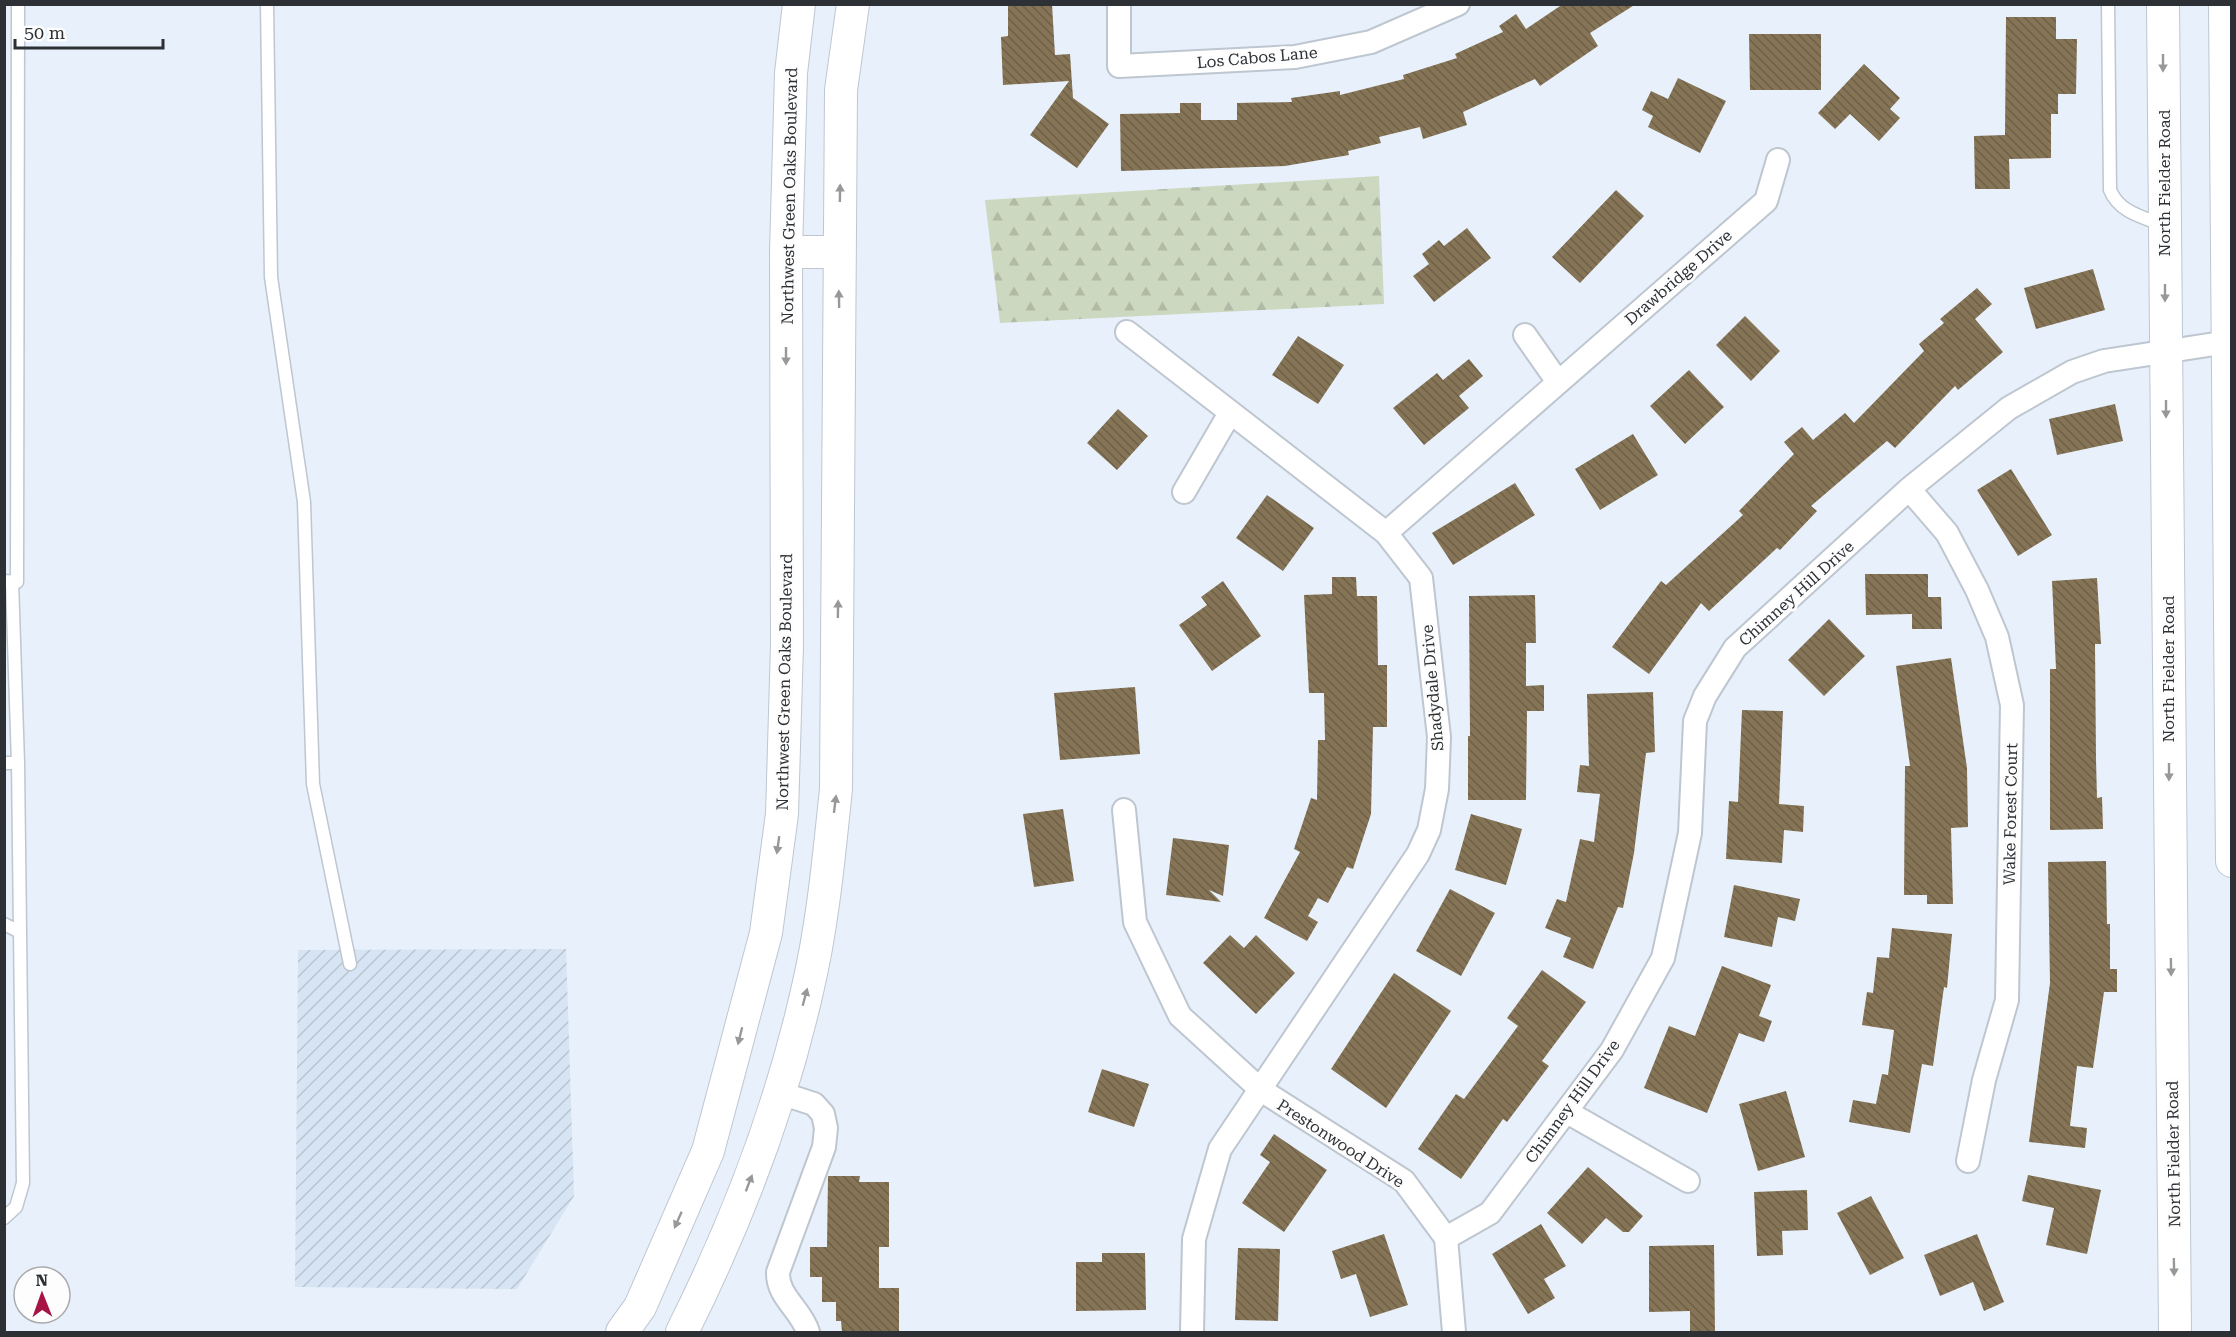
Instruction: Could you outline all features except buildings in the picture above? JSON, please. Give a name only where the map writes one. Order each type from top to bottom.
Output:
[{"type":"main road","name":"Northwest Green Oaks Boulevard","points":[[622,1332],[639,1307],[708,1151],[766,933],[782,814],[787,657],[786,252],[791,73],[799,4]]},
{"type":"main road","points":[[682,1332],[721,1255],[752,1176],[780,1093],[808,986],[836,789],[841,420],[839,252],[841,90],[853,4]]},
{"type":"main road","name":"North Fielder Road","points":[[2163,4],[2175,1332]]},
{"type":"main road","points":[[2225,4],[2232,861]]},
{"type":"main road","points":[[786,252],[839,252]]},
{"type":"street","name":"Los Cabos Lane","points":[[1119,4],[1119,66],[1295,57],[1371,42],[1458,4]]},
{"type":"street","name":"Drawbridge Drive","points":[[1386,533],[1766,201],[1778,160]]},
{"type":"street","name":"Shadydale Drive","points":[[1127,332],[1386,533],[1421,578],[1439,737],[1437,789],[1429,830],[1418,854],[1221,1149],[1194,1239],[1192,1332]]},
{"type":"street","points":[[1525,335],[1558,382]]},
{"type":"street","name":"Chimney Hill Drive","points":[[1446,1238],[1490,1213],[1568,1112],[1612,1050],[1663,958],[1690,833],[1695,721],[1705,696],[1735,648],[1909,489],[2009,408],[2072,372],[2104,362],[2165,350],[2228,342]]},
{"type":"street","points":[[1184,492],[1230,413]]},
{"type":"street","name":"Wake Forest Court","points":[[1909,489],[1947,533],[1977,590],[1997,637],[2012,705],[2007,1000],[1984,1080],[1968,1161]]},
{"type":"street","name":"Prestonwood Drive","points":[[1124,810],[1135,922],[1180,1016],[1261,1090],[1404,1181],[1446,1238]]},
{"type":"street","points":[[780,1093],[811,1102],[823,1114],[826,1135],[779,1265],[777,1279],[781,1290],[798,1313],[808,1332]]},
{"type":"street","points":[[1568,1112],[1688,1181]]},
{"type":"street","points":[[1446,1238],[1454,1332]]},
{"type":"lane","points":[[4,1218],[16,1207],[23,1183],[18,763],[9,652],[8,581],[17,582],[18,4]]},
{"type":"lane","points":[[267,4],[270,277],[304,502],[313,784],[351,964]]},
{"type":"lane","points":[[2108,4],[2110,189],[2115,202],[2128,211],[2164,225]]},
{"type":"lane","points":[[4,763],[18,763]]},
{"type":"lane","points":[[4,924],[20,932]]},
{"type":"shaded area","points":[[566,949],[574,1196],[517,1289],[295,1287],[298,950]]},
{"type":"green space","points":[[1379,176],[1384,304],[1000,323],[985,200]]}]
